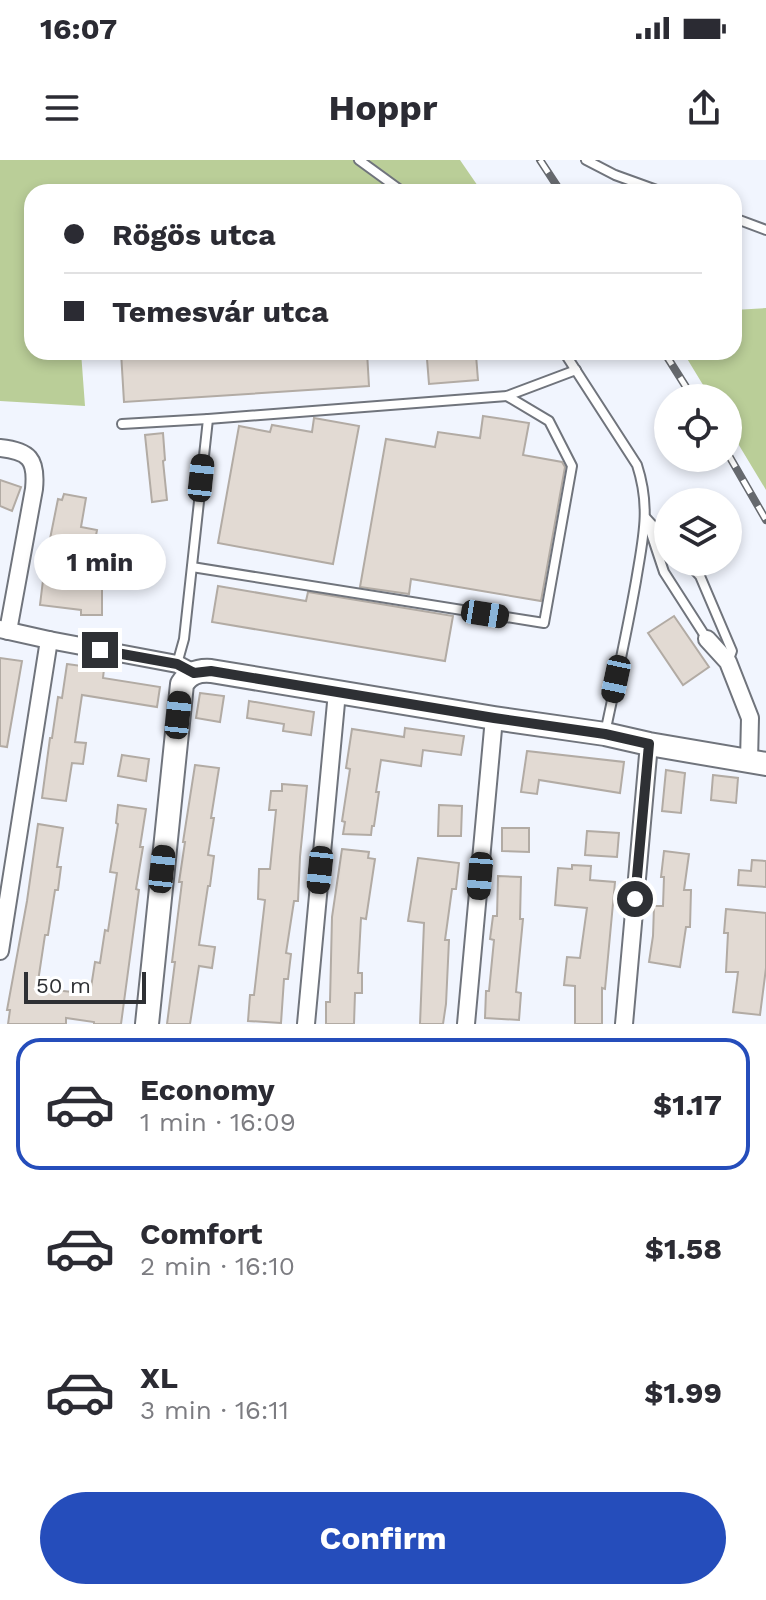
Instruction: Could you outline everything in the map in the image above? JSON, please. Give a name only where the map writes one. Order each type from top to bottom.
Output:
[{"type":"street","points":[[0,448],[22,453],[31,461],[36,473],[4,630],[185,668],[605,734],[758,763],[750,718],[728,662],[707,639]]},
{"type":"street","points":[[0,951],[49,640]]},
{"type":"street","points":[[147,1024],[185,668]]},
{"type":"street","points":[[306,1024],[337,692]]},
{"type":"street","points":[[466,1024],[494,718]]},
{"type":"street","points":[[624,1024],[649,744]]},
{"type":"lane","points":[[359,160],[392,184]]},
{"type":"lane","points":[[586,160],[640,184]]},
{"type":"lane","points":[[742,221],[766,230]]},
{"type":"lane","points":[[569,360],[637,465],[644,486],[646,518],[630,618],[605,734]]},
{"type":"lane","points":[[122,424],[507,396],[576,370]]},
{"type":"lane","points":[[192,567],[544,623],[572,466],[549,421],[507,396]]},
{"type":"lane","points":[[185,668],[184,639],[208,419]]},
{"type":"lane","points":[[646,518],[654,527]]},
{"type":"lane","points":[[646,518],[664,572],[707,639]]},
{"type":"lane","points":[[700,576],[732,651],[728,662]]},
{"type":"green space","points":[[0,160],[460,160],[476,184],[24,184],[24,360],[82,360],[85,406],[0,401]]},
{"type":"green space","points":[[766,308],[766,490],[742,450],[742,384],[702,384],[688,360],[742,360],[742,310]]},
{"type":"building","points":[[121,360],[367,360],[369,386],[124,402]]},
{"type":"building","points":[[427,360],[476,360],[478,380],[429,384]]},
{"type":"building","points":[[483,416],[529,423],[523,455],[562,462],[565,467],[541,601],[411,579],[409,594],[360,587],[386,439],[435,447],[438,432],[480,438]]},
{"type":"building","points":[[314,418],[359,426],[333,564],[218,543],[239,426],[270,432],[272,425],[312,432]]},
{"type":"building","points":[[163,433],[167,500],[152,502],[145,435]]},
{"type":"building","points":[[0,480],[21,487],[12,511],[0,506]]},
{"type":"building","points":[[64,494],[86,498],[81,527],[97,530],[93,552],[49,544],[58,499],[62,500]]},
{"type":"building","points":[[44,572],[68,575],[66,586],[102,586],[102,615],[81,615],[81,610],[40,605]]},
{"type":"building","points":[[218,586],[306,601],[308,592],[453,616],[445,661],[212,622]]},
{"type":"building","points":[[674,616],[709,667],[683,685],[648,633]]},
{"type":"building","points":[[0,658],[22,661],[7,747],[0,746]]},
{"type":"building","points":[[67,664],[104,669],[103,678],[160,687],[157,707],[82,695],[75,742],[86,743],[83,764],[72,763],[66,801],[42,798],[50,738],[58,697],[62,698]]},
{"type":"building","points":[[200,693],[224,696],[220,722],[196,718]]},
{"type":"building","points":[[249,701],[314,712],[311,735],[283,731],[284,724],[247,718]]},
{"type":"building","points":[[405,728],[464,736],[461,755],[423,750],[421,766],[381,760],[371,835],[343,834],[350,769],[346,768],[352,729],[404,737]]},
{"type":"building","points":[[527,751],[624,762],[620,793],[539,780],[537,794],[521,792]]},
{"type":"building","points":[[122,755],[149,759],[146,781],[118,776]]},
{"type":"building","points":[[195,765],[219,768],[208,855],[214,856],[199,945],[215,947],[212,968],[199,966],[190,1024],[167,1024],[175,962],[172,962],[182,882],[179,882],[183,842]]},
{"type":"building","points":[[666,770],[685,773],[681,813],[662,811]]},
{"type":"building","points":[[713,775],[738,778],[736,803],[711,800]]},
{"type":"building","points":[[282,784],[307,786],[298,901],[294,901],[286,953],[291,954],[288,979],[284,979],[281,1023],[248,1021],[265,900],[258,899],[259,869],[270,869],[276,810],[269,810],[271,791],[282,791]]},
{"type":"building","points":[[118,805],[146,809],[136,889],[139,890],[121,1024],[94,1024],[66,1018],[66,1024],[8,1024],[10,1010],[7,1010],[38,824],[63,828],[57,867],[61,867],[58,890],[55,890],[48,935],[45,935],[37,988],[90,994],[95,962],[100,963],[105,930],[108,931],[117,873],[110,872]]},
{"type":"building","points":[[439,805],[462,806],[461,836],[438,836]]},
{"type":"building","points":[[502,828],[529,828],[529,852],[502,851]]},
{"type":"building","points":[[587,831],[619,833],[617,857],[585,855]]},
{"type":"building","points":[[342,849],[369,852],[368,858],[375,859],[366,919],[361,918],[358,973],[362,973],[362,993],[355,993],[354,1024],[326,1024],[326,1002],[330,1002],[332,917]]},
{"type":"building","points":[[664,851],[689,854],[684,890],[691,890],[690,927],[686,927],[680,967],[649,962],[654,906],[663,906],[664,877],[661,877]]},
{"type":"building","points":[[418,858],[459,863],[445,940],[449,940],[443,1024],[420,1024],[424,923],[408,921]]},
{"type":"building","points":[[752,860],[766,861],[766,887],[738,885],[739,870],[751,871]]},
{"type":"building","points":[[572,865],[591,866],[590,880],[615,882],[605,989],[602,988],[602,1024],[575,1024],[575,986],[564,985],[567,957],[580,958],[587,908],[555,905],[558,868],[572,869]]},
{"type":"building","points":[[498,876],[521,877],[520,919],[523,919],[516,992],[521,993],[519,1020],[485,1018],[494,940],[490,939],[493,916],[497,916]]},
{"type":"building","points":[[726,909],[766,913],[766,968],[760,1015],[733,1012],[738,972],[726,972]]},
{"type":"railway","points":[[540,160],[556,184]]},
{"type":"railway","points":[[669,360],[684,384]]},
{"type":"railway","points":[[738,472],[766,520]]},
{"type":"route","points":[[100,650],[177,664],[194,673],[211,671],[605,734],[649,744],[635,899]]}]
